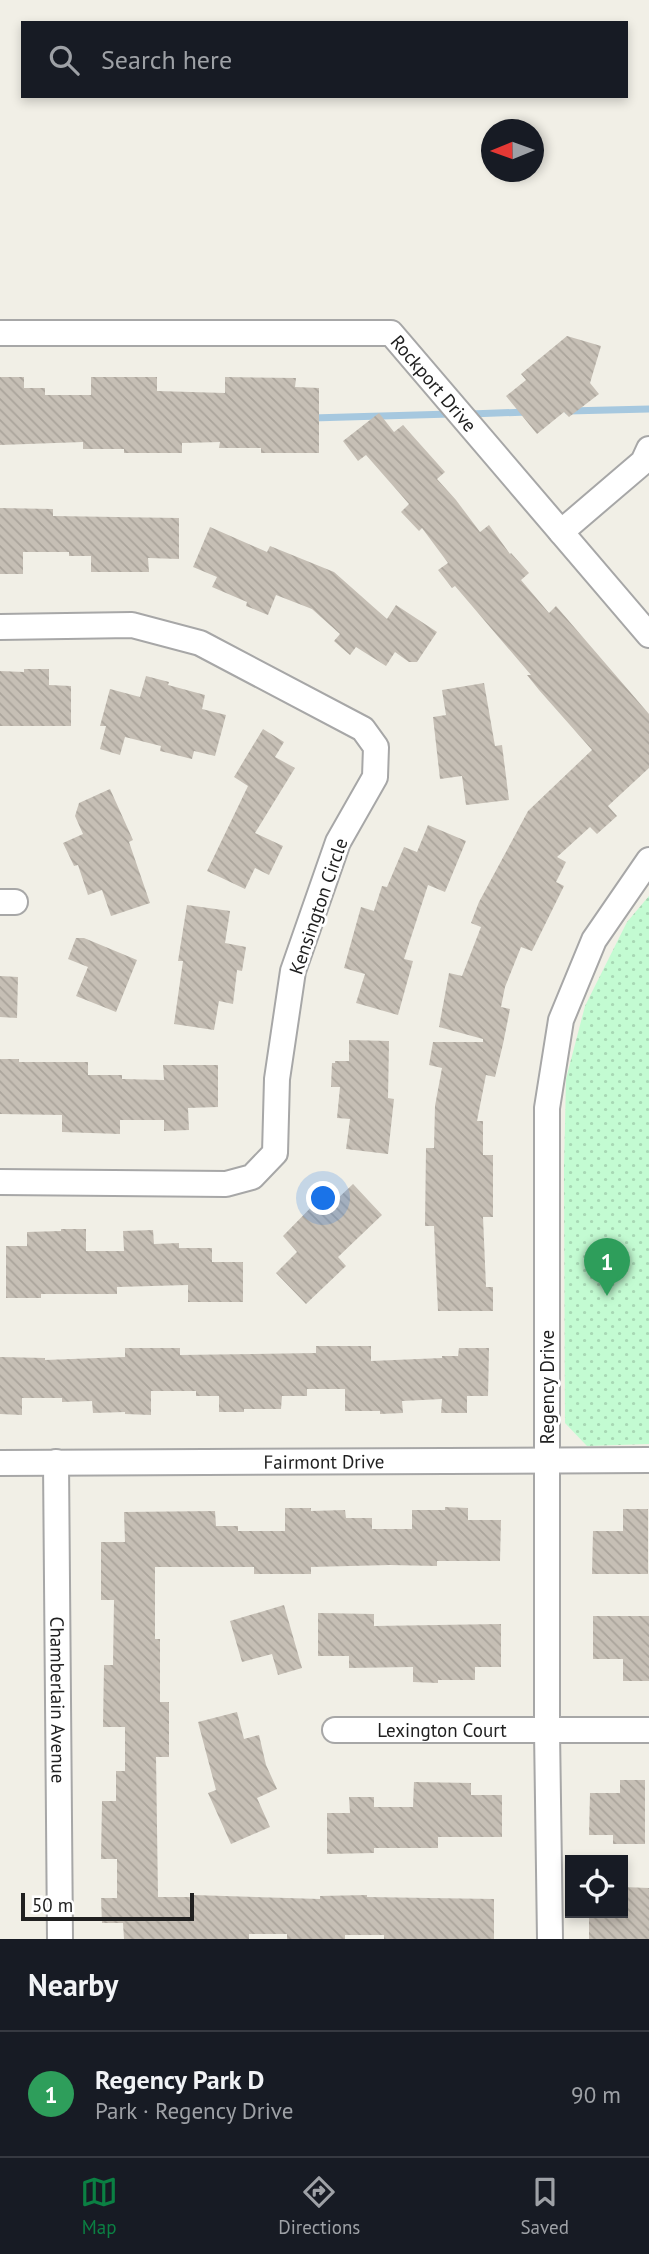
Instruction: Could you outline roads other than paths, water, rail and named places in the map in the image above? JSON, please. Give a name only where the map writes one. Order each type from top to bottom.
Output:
[{"type":"street","name":"Rockport Drive","points":[[0,333],[391,333],[649,635]]},
{"type":"street","points":[[561,532],[643,462],[649,449]]},
{"type":"street","name":"Kensington Circle","points":[[0,627],[132,625],[200,643],[363,729],[376,747],[375,777],[338,842],[293,971],[277,1079],[275,1153],[252,1177],[226,1184],[0,1182]]},
{"type":"street","name":"Regency Drive","points":[[550,1939],[547,1731],[547,1108],[561,1020],[594,940],[649,860]]},
{"type":"street","name":"Fairmont Drive","points":[[0,1463],[649,1460]]},
{"type":"street","name":"Chamberlain Avenue","points":[[56,1462],[60,1939]]},
{"type":"street","name":"Lexington Court","points":[[335,1730],[649,1730]]},
{"type":"waterway","points":[[568,411],[649,409]]},
{"type":"waterway","points":[[470,414],[528,412]]},
{"type":"waterway","points":[[312,418],[451,414]]},
{"type":"place","name":"Regency Park D","points":[[607,1296]]}]
